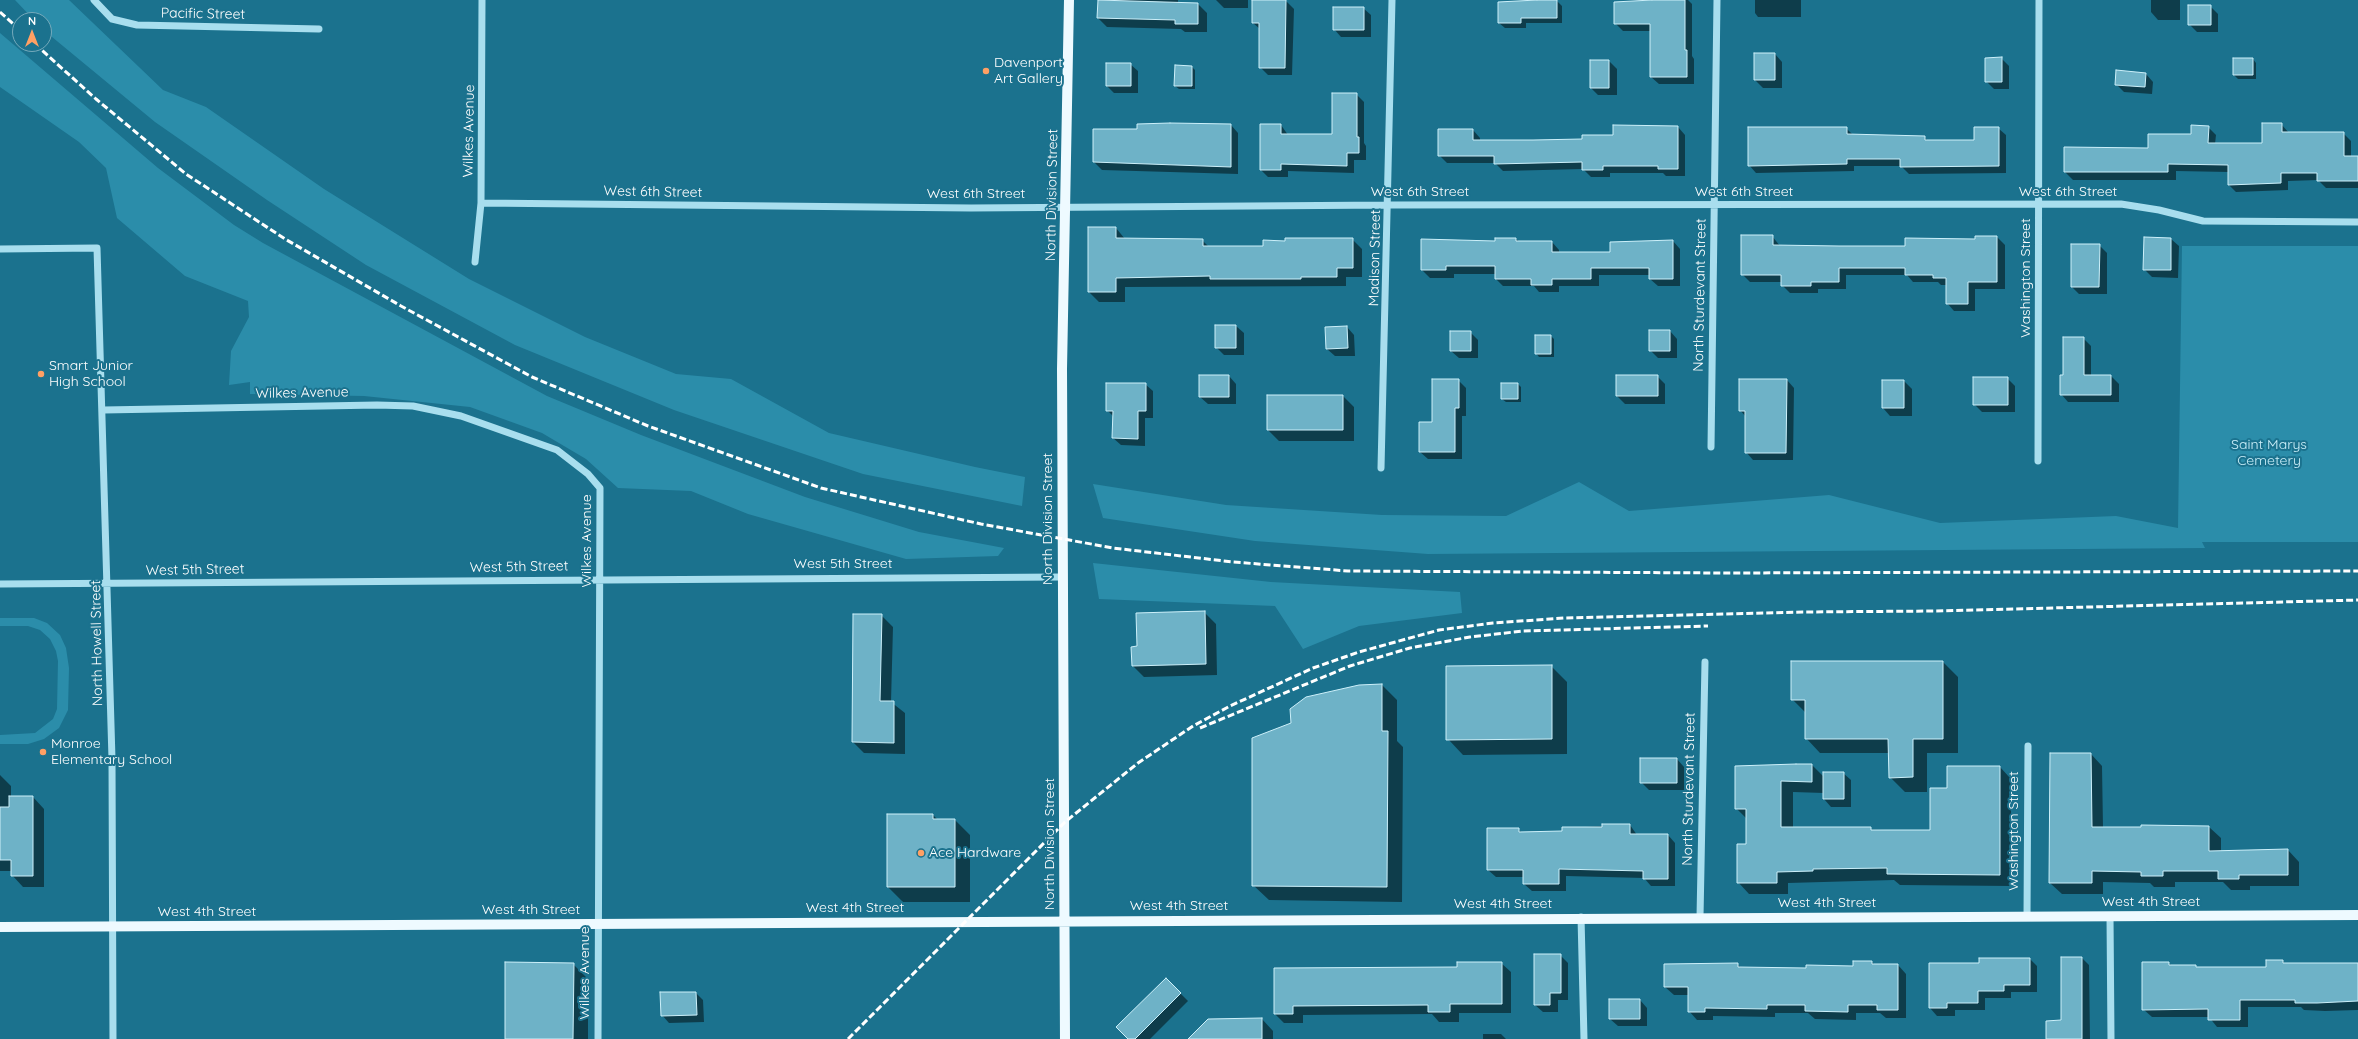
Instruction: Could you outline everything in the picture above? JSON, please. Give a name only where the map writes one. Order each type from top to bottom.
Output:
[{"type":"main road","name":"North Division Street","points":[[1064,1039],[1062,577],[1069,0]]},
{"type":"main road","name":"West 4th Street","points":[[0,927],[1581,917],[2358,915]]},
{"type":"street","name":"Pacific Street","points":[[94,0],[112,19],[137,26],[319,29]]},
{"type":"street","name":"Wilkes Avenue","points":[[475,262],[481,203],[482,0]]},
{"type":"street","name":"Madison Street","points":[[1381,468],[1389,205],[1392,0]]},
{"type":"street","name":"North Sturdevant Street","points":[[1711,447],[1717,0]]},
{"type":"street","name":"Washington Street","points":[[2038,461],[2039,0]]},
{"type":"street","name":"West 6th Street","points":[[481,203],[971,208],[1389,205],[2121,204],[2159,210],[2203,221],[2358,222]]},
{"type":"street","name":"North Howell Street","points":[[0,249],[97,248],[104,410],[108,584],[113,927],[113,1039]]},
{"type":"street","name":"Wilkes Avenue","points":[[104,410],[377,405],[414,406],[461,416],[556,450],[588,474],[600,488],[598,1039]]},
{"type":"street","name":"West 5th Street","points":[[0,584],[1062,577]]},
{"type":"street","name":"North Sturdevant Street","points":[[1700,917],[1705,662]]},
{"type":"street","name":"Washington Street","points":[[2027,916],[2028,746]]},
{"type":"street","points":[[2110,916],[2111,1039]]},
{"type":"street","points":[[1581,917],[1584,1039]]},
{"type":"green space","points":[[15,0],[69,0],[163,90],[206,107],[324,189],[469,279],[585,337],[676,374],[731,379],[829,433],[1025,477],[1022,506],[863,474],[674,410],[515,345],[366,265],[267,200],[155,122],[52,37],[52,12],[26,12]]},
{"type":"green space","points":[[0,33],[12,43],[12,52],[22,52],[158,168],[234,225],[263,243],[547,396],[641,435],[805,497],[919,532],[1004,548],[998,556],[906,559],[748,514],[691,491],[618,488],[586,459],[542,433],[470,407],[364,396],[250,394],[250,382],[229,385],[231,351],[249,317],[248,301],[185,276],[117,218],[106,168],[79,142],[0,87]]},
{"type":"green space","name":"Saint Marys Cemetery","points":[[2182,246],[2358,246],[2358,542],[2202,542],[2205,548],[1428,554],[1255,541],[1103,518],[1093,484],[1226,505],[1382,515],[1506,516],[1579,482],[1629,511],[1829,495],[1940,523],[2116,516],[2178,528]]},
{"type":"green space","points":[[1093,563],[1271,582],[1460,592],[1462,613],[1359,626],[1303,649],[1275,606],[1099,599]]},
{"type":"green space","points":[[0,618],[34,618],[47,623],[60,635],[66,648],[69,668],[68,710],[59,728],[44,739],[28,744],[0,744],[0,735],[35,733],[53,719],[57,709],[58,661],[56,651],[50,639],[40,630],[28,626],[0,626]]},
{"type":"building","points":[[1098,0],[1198,3],[1198,24],[1175,24],[1175,20],[1097,18]]},
{"type":"building","points":[[1252,0],[1286,0],[1285,68],[1259,68],[1259,23],[1252,23]]},
{"type":"building","points":[[1557,0],[1557,18],[1521,18],[1521,23],[1498,23],[1498,2]]},
{"type":"building","points":[[1685,0],[1685,50],[1687,50],[1687,77],[1650,77],[1650,24],[1614,24],[1614,2]]},
{"type":"building","points":[[2188,5],[2211,5],[2211,25],[2188,25]]},
{"type":"building","points":[[1333,7],[1364,7],[1364,30],[1333,30]]},
{"type":"building","points":[[1754,53],[1775,53],[1775,80],[1754,80]]},
{"type":"building","points":[[2002,57],[2002,82],[1985,82],[1985,58]]},
{"type":"building","points":[[2233,58],[2253,58],[2253,75],[2233,75]]},
{"type":"building","points":[[1590,60],[1609,60],[1609,88],[1590,88]]},
{"type":"building","points":[[1106,63],[1131,63],[1131,86],[1106,86]]},
{"type":"building","points":[[1175,65],[1192,66],[1192,86],[1174,86]]},
{"type":"building","points":[[2116,70],[2146,73],[2145,87],[2115,85]]},
{"type":"building","points":[[1332,93],[1357,93],[1357,137],[1359,137],[1359,153],[1347,153],[1347,166],[1281,164],[1281,170],[1260,170],[1260,124],[1281,124],[1281,134],[1332,134]]},
{"type":"building","points":[[2262,123],[2282,123],[2282,132],[2344,132],[2344,156],[2358,156],[2358,181],[2317,181],[2317,173],[2281,173],[2281,183],[2228,185],[2228,165],[2168,164],[2168,172],[2064,172],[2064,147],[2148,148],[2148,134],[2191,134],[2191,125],[2209,126],[2208,143],[2262,143]]},
{"type":"building","points":[[1137,124],[1231,124],[1231,167],[1093,162],[1093,129],[1137,129]]},
{"type":"building","points":[[1613,125],[1678,126],[1678,169],[1658,169],[1658,166],[1603,166],[1603,170],[1582,170],[1582,162],[1494,164],[1494,156],[1438,156],[1438,129],[1473,129],[1473,140],[1582,139],[1582,135],[1613,135]]},
{"type":"building","points":[[1748,127],[1847,127],[1847,134],[1925,136],[1925,140],[1974,140],[1974,127],[1999,127],[1999,166],[1900,167],[1900,159],[1847,159],[1847,164],[1748,166]]},
{"type":"building","points":[[1088,227],[1116,227],[1116,238],[1203,239],[1203,246],[1263,246],[1263,240],[1285,241],[1285,238],[1353,238],[1353,268],[1337,268],[1337,277],[1301,277],[1301,279],[1210,279],[1210,276],[1116,278],[1116,292],[1088,292]]},
{"type":"building","points":[[1741,235],[1773,235],[1773,245],[1839,246],[1905,246],[1905,238],[1975,239],[1975,236],[1997,236],[1997,282],[1968,282],[1968,304],[1946,304],[1946,278],[1933,278],[1933,275],[1905,275],[1905,268],[1839,268],[1839,282],[1811,282],[1811,286],[1781,286],[1781,275],[1741,275]]},
{"type":"building","points":[[2144,237],[2171,238],[2171,270],[2143,270]]},
{"type":"building","points":[[1495,238],[1516,238],[1516,241],[1552,241],[1552,252],[1610,252],[1610,242],[1673,240],[1673,279],[1649,279],[1649,268],[1591,268],[1591,279],[1552,279],[1552,285],[1531,285],[1531,279],[1495,279],[1495,266],[1446,266],[1446,270],[1421,270],[1421,239],[1495,241]]},
{"type":"building","points":[[2071,244],[2100,244],[2099,287],[2071,287]]},
{"type":"building","points":[[1215,325],[1236,325],[1236,348],[1215,348]]},
{"type":"building","points":[[1347,326],[1348,348],[1326,349],[1325,327]]},
{"type":"building","points":[[1649,330],[1670,330],[1670,351],[1649,351]]},
{"type":"building","points":[[1450,331],[1471,331],[1471,351],[1450,351]]},
{"type":"building","points":[[1535,335],[1551,335],[1551,354],[1535,354]]},
{"type":"building","points":[[2063,337],[2084,337],[2084,375],[2111,375],[2111,395],[2060,395],[2060,375],[2063,375]]},
{"type":"building","points":[[1199,375],[1229,375],[1229,397],[1199,397]]},
{"type":"building","points":[[1616,375],[1658,375],[1658,396],[1616,396]]},
{"type":"building","points":[[1973,377],[2008,377],[2008,405],[1973,405]]},
{"type":"building","points":[[1432,379],[1459,379],[1459,408],[1455,408],[1455,452],[1419,452],[1419,422],[1432,422]]},
{"type":"building","points":[[1739,379],[1787,379],[1786,453],[1745,453],[1745,411],[1739,411]]},
{"type":"building","points":[[1882,380],[1904,380],[1904,408],[1882,408]]},
{"type":"building","points":[[1106,383],[1146,383],[1146,411],[1138,411],[1138,439],[1112,438],[1113,411],[1106,411]]},
{"type":"building","points":[[1501,383],[1518,383],[1518,399],[1501,399]]},
{"type":"building","points":[[1267,395],[1343,395],[1343,430],[1267,430]]},
{"type":"building","points":[[1205,611],[1206,664],[1132,666],[1131,647],[1137,646],[1136,613]]},
{"type":"building","points":[[853,614],[882,614],[880,701],[894,701],[894,743],[852,742]]},
{"type":"building","points":[[1791,661],[1943,661],[1943,739],[1913,739],[1913,777],[1889,778],[1888,739],[1805,739],[1805,700],[1791,700]]},
{"type":"building","points":[[1552,665],[1552,739],[1446,740],[1446,666]]},
{"type":"building","points":[[1382,684],[1382,731],[1388,731],[1387,887],[1252,886],[1252,738],[1291,723],[1290,709],[1306,697],[1359,685]]},
{"type":"building","points":[[2050,753],[2091,753],[2092,827],[2141,827],[2141,825],[2209,826],[2209,851],[2288,849],[2288,875],[2239,875],[2239,879],[2218,879],[2218,871],[2163,871],[2163,876],[2141,876],[2141,872],[2092,871],[2092,883],[2049,883]]},
{"type":"building","points":[[1640,758],[1677,758],[1677,783],[1640,783]]},
{"type":"building","points":[[1812,764],[1812,782],[1781,781],[1781,827],[1871,827],[1871,830],[1930,830],[1930,788],[1947,788],[1947,766],[2000,766],[2000,875],[1887,874],[1887,868],[1813,869],[1813,871],[1777,872],[1777,883],[1737,883],[1737,844],[1746,844],[1746,809],[1735,809],[1735,766]]},
{"type":"building","points":[[1823,772],[1844,772],[1844,799],[1823,799]]},
{"type":"building","name":"Monroe Elementary School","points":[[9,796],[33,796],[33,876],[11,876],[11,860],[0,860],[0,807],[9,807]]},
{"type":"building","name":"Ace Hardware","points":[[887,814],[933,814],[933,819],[955,819],[955,887],[887,887]]},
{"type":"building","points":[[1602,824],[1630,824],[1630,834],[1668,834],[1668,879],[1643,879],[1643,871],[1559,869],[1559,884],[1523,884],[1523,870],[1487,870],[1487,828],[1519,828],[1519,832],[1562,831],[1562,827],[1602,827]]},
{"type":"building","points":[[1534,954],[1561,954],[1561,993],[1550,993],[1550,1005],[1534,1005]]},
{"type":"building","points":[[2061,957],[2082,957],[2082,1039],[2046,1039],[2046,1021],[2061,1020]]},
{"type":"building","points":[[1979,958],[2030,958],[2030,985],[2004,985],[2004,991],[1978,991],[1978,1003],[1947,1003],[1947,1008],[1929,1008],[1929,963],[1979,963]]},
{"type":"building","points":[[2266,960],[2283,960],[2283,963],[2358,963],[2358,1001],[2295,1003],[2295,1000],[2240,1000],[2240,1020],[2208,1020],[2208,1009],[2142,1010],[2142,962],[2169,962],[2169,965],[2196,965],[2196,967],[2266,967]]},
{"type":"building","points":[[1853,961],[1872,961],[1872,964],[1898,964],[1898,1010],[1877,1010],[1877,1005],[1848,1005],[1848,1012],[1805,1011],[1805,1005],[1767,1005],[1767,1009],[1705,1008],[1705,1012],[1688,1012],[1688,987],[1664,987],[1664,964],[1738,963],[1738,967],[1806,968],[1806,965],[1853,966]]},
{"type":"building","points":[[505,962],[574,963],[573,1039],[505,1039]]},
{"type":"building","points":[[1457,962],[1502,962],[1502,1004],[1450,1004],[1450,1012],[1428,1012],[1428,1005],[1293,1006],[1293,1014],[1274,1014],[1274,968],[1457,967]]},
{"type":"building","points":[[1166,978],[1181,993],[1135,1039],[1128,1039],[1116,1027]]},
{"type":"building","points":[[660,992],[696,992],[697,1015],[661,1016]]},
{"type":"building","points":[[1609,999],[1640,999],[1640,1019],[1609,1019]]},
{"type":"building","points":[[1262,1018],[1262,1039],[1188,1039],[1208,1019]]},
{"type":"railway","points":[[0,12],[12,23]]},
{"type":"railway","points":[[44,52],[96,99],[186,174],[285,239],[401,306],[532,377],[648,426],[821,488],[981,524],[1113,548],[1233,562],[1348,571],[1724,573],[2358,571]]},
{"type":"railway","points":[[848,1039],[1065,822],[1138,763],[1193,726],[1230,706],[1313,668],[1359,652],[1439,630],[1493,623],[1564,618],[1803,612],[1936,611],[2358,600]]},
{"type":"railway","points":[[1200,728],[1350,666],[1410,648],[1470,637],[1523,631],[1708,626]]},
{"type":"place","name":"Davenport Art Gallery","points":[[986,71]]},
{"type":"place","name":"Smart Junior High School","points":[[41,374]]},
{"type":"place","name":"Monroe Elementary School","points":[[43,752]]},
{"type":"place","name":"Ace Hardware","points":[[921,853]]}]
